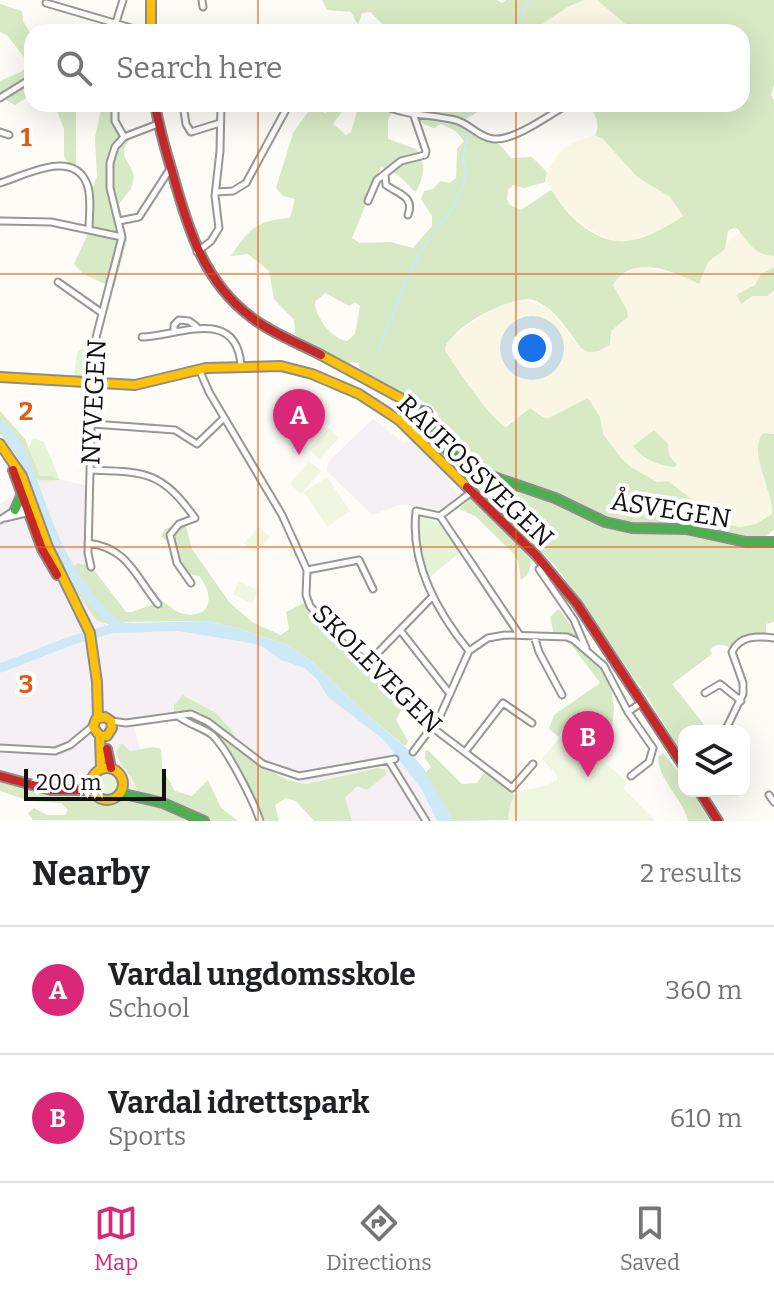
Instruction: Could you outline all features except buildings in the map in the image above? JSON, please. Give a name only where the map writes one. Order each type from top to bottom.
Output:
[{"type":"main road","points":[[151,0],[151,24]]},
{"type":"main road","points":[[156,112],[188,230],[215,284],[253,319],[403,399],[413,412],[419,431],[430,449]]},
{"type":"main road","name":"RAUFOSSVEGEN","points":[[0,377],[135,385],[199,369],[241,365],[281,366],[312,374],[359,394],[402,423],[535,554],[577,604],[678,757]]},
{"type":"main road","points":[[402,423],[413,412]]},
{"type":"main road","name":"ÅSVEGEN","points":[[413,412],[427,412],[439,443],[468,468],[555,498],[605,522],[632,528],[686,529],[746,542],[774,542]]},
{"type":"main road","points":[[0,774],[66,786],[91,780],[106,768],[107,751],[93,649],[87,627],[2,446]]},
{"type":"main road","points":[[2,446],[19,470],[30,510]]},
{"type":"main road","points":[[15,510],[22,493]]},
{"type":"main road","points":[[106,768],[121,775],[123,783],[120,793]]},
{"type":"main road","points":[[0,774],[51,790],[92,790]]},
{"type":"main road","points":[[91,780],[92,790],[98,798],[108,800],[120,793],[138,794]]},
{"type":"main road","points":[[123,783],[138,794],[204,821]]},
{"type":"main road","points":[[703,797],[718,821]]},
{"type":"street","points":[[46,3],[116,24],[123,0]]},
{"type":"street","points":[[0,98],[24,83]]},
{"type":"street","points":[[115,112],[115,121],[124,137],[158,124]]},
{"type":"street","points":[[184,112],[191,132],[220,123]]},
{"type":"street","points":[[197,252],[211,241],[219,228],[216,192],[221,112]]},
{"type":"street","points":[[216,192],[233,191],[246,183],[285,112]]},
{"type":"street","points":[[403,112],[453,120],[495,140],[522,130],[554,112]]},
{"type":"street","points":[[368,201],[377,180],[401,161],[425,155],[414,116]]},
{"type":"street","points":[[0,132],[9,135]]},
{"type":"street","name":"NYVEGEN","points":[[91,567],[88,563],[88,543],[93,349],[118,263],[122,237],[111,197],[109,171],[111,157],[124,137]]},
{"type":"street","points":[[0,183],[57,166],[69,167],[88,185],[89,230]]},
{"type":"street","points":[[119,221],[139,217],[168,172]]},
{"type":"street","points":[[385,175],[386,185],[408,198],[408,215]]},
{"type":"street","points":[[0,221],[37,221],[122,237]]},
{"type":"street","points":[[58,282],[102,313]]},
{"type":"street","points":[[174,333],[174,325],[179,320],[189,321],[197,327]]},
{"type":"street","points":[[142,337],[197,327],[217,330],[238,351],[241,365]]},
{"type":"street","name":"SKOLEVEGEN","points":[[199,369],[282,515],[307,570],[306,595],[310,606],[344,644],[397,686],[433,728],[512,788],[533,764]]},
{"type":"street","points":[[93,424],[175,430],[197,444],[225,418]]},
{"type":"street","points":[[91,470],[142,472],[175,492],[195,518],[179,524],[170,535],[177,563],[191,583]]},
{"type":"street","points":[[440,516],[473,491]]},
{"type":"street","points":[[2,519],[15,510],[30,510]]},
{"type":"street","points":[[2,519],[30,510]]},
{"type":"street","points":[[469,651],[432,597],[416,540],[416,511],[440,516],[519,634]]},
{"type":"street","points":[[88,543],[100,544],[122,555],[158,604]]},
{"type":"street","points":[[307,570],[359,560],[373,589]]},
{"type":"street","points":[[539,569],[574,620],[586,649]]},
{"type":"street","points":[[368,663],[432,597]]},
{"type":"street","points":[[400,630],[450,694]]},
{"type":"street","points":[[413,752],[433,728],[469,651],[488,638],[519,634],[567,637],[586,649],[608,672],[628,712],[653,748],[649,762],[631,776]]},
{"type":"street","points":[[534,636],[562,695]]},
{"type":"street","points":[[728,725],[741,701],[743,683],[734,660],[734,647],[748,638],[774,638]]},
{"type":"street","points":[[705,693],[720,684],[741,701]]},
{"type":"street","points":[[628,712],[643,701]]},
{"type":"street","points":[[465,752],[503,703],[532,723]]},
{"type":"street","points":[[0,748],[48,752],[63,748],[103,727],[191,714],[201,718],[263,764],[288,774],[314,775],[392,760],[426,821]]},
{"type":"street","points":[[177,716],[210,734],[221,746],[254,804],[260,821]]},
{"type":"street","points":[[769,795],[774,802]]},
{"type":"shaded area","points":[[584,0],[597,0],[626,24],[542,24]]},
{"type":"shaded area","points":[[595,135],[603,139],[637,177],[670,197],[683,216],[650,235],[622,243],[599,235],[572,217],[551,190],[547,172],[559,152],[572,143]]},
{"type":"shaded area","points":[[746,228],[774,255],[774,279],[755,295],[767,296],[774,291],[774,434],[765,433],[758,452],[774,506],[772,514],[762,522],[740,527],[723,523],[709,516],[668,481],[657,482],[631,467],[603,434],[600,417],[588,398],[549,418],[528,409],[503,427],[469,387],[445,350],[450,338],[486,313],[504,303],[524,299],[547,307],[581,348],[597,352],[612,342],[611,331],[628,317],[613,287],[614,281],[640,265],[688,278],[685,274]],"holes":[[[654,430],[676,463],[633,446]]]},
{"type":"shaded area","points":[[373,419],[404,443],[413,441],[439,467],[460,496],[443,510],[402,504],[372,515],[327,471],[328,462]]},
{"type":"shaded area","points":[[36,479],[58,479],[92,487],[92,567],[72,582],[106,625],[112,629],[178,631],[250,643],[263,647],[281,660],[304,668],[316,678],[328,697],[384,740],[422,790],[437,821],[352,821],[345,798],[355,786],[361,786],[357,772],[306,784],[272,772],[234,739],[233,732],[216,713],[185,695],[174,705],[174,720],[134,727],[140,749],[129,751],[123,743],[116,751],[118,760],[137,786],[138,795],[132,799],[109,804],[87,796],[52,795],[0,782],[0,504]]},
{"type":"green space","points":[[322,0],[497,0],[502,3],[506,0],[584,0],[542,24],[383,24],[370,12],[362,13],[357,24],[351,12],[327,10]]},
{"type":"green space","points":[[597,0],[774,0],[774,85],[771,95],[774,100],[774,256],[757,251],[734,228],[728,231],[725,249],[708,262],[699,284],[653,268],[642,267],[621,275],[613,285],[628,317],[611,331],[610,344],[596,352],[581,348],[548,308],[533,300],[511,302],[482,315],[457,332],[445,350],[483,404],[506,427],[530,408],[549,418],[588,398],[600,417],[603,434],[621,458],[657,482],[668,481],[709,516],[723,523],[740,527],[756,524],[772,514],[758,449],[764,433],[774,434],[774,530],[764,538],[774,549],[774,622],[766,624],[766,639],[747,641],[732,648],[715,646],[710,650],[712,654],[672,684],[704,725],[678,725],[678,748],[650,701],[555,565],[536,547],[528,573],[521,580],[518,561],[513,553],[475,516],[459,509],[472,497],[480,481],[445,441],[438,414],[431,405],[363,375],[358,363],[351,362],[341,369],[296,341],[294,320],[274,299],[269,271],[248,254],[231,256],[255,228],[269,221],[290,218],[295,199],[283,196],[276,188],[293,133],[308,112],[342,112],[333,124],[346,135],[351,132],[357,112],[394,112],[388,119],[388,139],[416,149],[423,165],[416,192],[399,176],[381,167],[352,238],[360,243],[391,242],[413,248],[432,226],[432,216],[421,199],[424,191],[433,189],[440,181],[449,183],[456,178],[457,149],[464,141],[456,131],[441,124],[434,128],[404,112],[478,112],[466,119],[468,125],[500,145],[511,158],[532,157],[547,172],[545,182],[524,188],[513,185],[508,190],[510,205],[521,210],[551,190],[567,212],[585,228],[599,236],[626,241],[653,233],[683,216],[670,197],[637,177],[603,139],[595,135],[597,123],[593,112],[750,112],[750,24],[626,24]],"holes":[[[325,293],[349,306],[355,302],[360,306],[355,334],[347,341],[325,326],[315,302]]]},
{"type":"green space","points":[[0,4],[22,11],[24,57],[8,36],[0,32]]},
{"type":"green space","points":[[24,69],[24,99],[15,105],[0,96],[0,81]]},
{"type":"green space","points":[[57,112],[76,112],[76,163],[72,170],[64,156],[64,129]]},
{"type":"green space","points":[[100,112],[118,112],[118,119],[130,139],[124,154],[134,177],[131,189],[119,204],[127,240],[114,288],[83,274],[74,264],[90,229],[91,190],[97,177],[95,138]]},
{"type":"green space","points":[[774,267],[774,291],[767,296],[752,296],[741,304],[736,295],[755,285],[760,275]]},
{"type":"green space","points":[[81,349],[89,351],[87,379],[74,376],[77,353]]},
{"type":"green space","points":[[0,411],[25,439],[40,476],[60,480],[39,480],[30,474],[0,433]]},
{"type":"green space","points":[[329,428],[339,438],[319,459],[309,449]]},
{"type":"green space","points":[[654,430],[668,444],[669,455],[677,465],[674,467],[651,461],[633,446]]},
{"type":"green space","points":[[33,438],[44,442],[60,480],[40,483],[28,450]]},
{"type":"green space","points":[[309,461],[321,471],[301,494],[290,484]]},
{"type":"green space","points":[[327,477],[350,511],[327,527],[304,492]]},
{"type":"green space","points":[[418,517],[443,525],[459,553],[430,577],[419,545]]},
{"type":"green space","points":[[184,519],[192,549],[230,603],[252,622],[281,635],[289,629],[286,612],[304,603],[407,697],[396,720],[408,741],[405,746],[368,716],[311,661],[287,645],[207,621],[118,622],[110,625],[96,620],[71,584],[76,577],[73,567],[78,563],[92,567],[126,612],[162,601],[184,614],[201,613],[205,609],[208,597],[204,583],[199,576],[192,575],[185,579],[169,545],[161,536],[164,530]]},
{"type":"green space","points":[[259,527],[270,537],[255,553],[244,543]]},
{"type":"green space","points":[[239,581],[259,591],[252,604],[233,594]]},
{"type":"green space","points":[[559,609],[610,681],[614,708],[612,730],[605,738],[583,736],[568,726],[564,727],[559,737],[549,729],[554,715],[600,683],[567,639],[554,635],[550,617]]},
{"type":"green space","points":[[183,695],[216,713],[234,733],[234,739],[251,756],[266,769],[288,780],[306,784],[378,768],[385,769],[386,775],[367,790],[357,786],[345,798],[352,821],[314,821],[296,801],[286,798],[275,805],[279,821],[266,821],[251,804],[214,741],[174,720],[174,705]]},
{"type":"green space","points":[[565,731],[627,781],[624,789],[655,821],[508,821],[513,799],[518,793],[557,780],[557,775],[542,759]]},
{"type":"green space","points":[[122,743],[130,751],[153,747],[161,749],[162,768],[175,791],[192,796],[208,780],[221,808],[238,821],[33,820],[28,813],[34,808],[47,815],[65,815],[68,810],[61,803],[30,801],[0,791],[0,782],[52,795],[87,796],[109,804],[138,795],[135,783],[116,751]]},
{"type":"green space","points":[[428,750],[462,784],[477,783],[487,768],[511,788],[515,799],[509,820],[453,821],[425,773],[431,767],[425,758],[425,751]]},
{"type":"green space","points":[[663,753],[678,772],[678,797],[696,797],[710,821],[688,821],[662,773],[658,757]]},
{"type":"green space","points":[[107,772],[118,779],[119,784],[112,795],[107,796],[96,789],[95,784],[102,773]]},
{"type":"water","points":[[113,618],[118,622],[133,623],[207,621],[287,645],[311,661],[409,750],[424,769],[453,821],[437,821],[422,790],[384,740],[328,697],[316,678],[304,668],[281,660],[263,647],[250,643],[178,631],[116,633],[110,625]]},
{"type":"waterway","points":[[516,24],[529,0]]},
{"type":"waterway","points":[[378,351],[415,262],[462,189],[466,174],[463,159],[467,141],[464,119],[469,112]]},
{"type":"waterway","points":[[0,424],[24,460],[70,569],[91,599],[118,626]]},
{"type":"waterway","points":[[0,668],[73,640],[121,626]]},
{"type":"traffic: fast","points":[[412,409],[427,412],[439,443],[468,468],[555,498],[605,522],[632,528],[686,529],[746,542],[774,542]]},
{"type":"traffic: fast","points":[[15,510],[22,494]]},
{"type":"traffic: fast","points":[[120,793],[163,803],[204,821]]},
{"type":"traffic: slow","points":[[151,0],[151,24]]},
{"type":"traffic: slow","points":[[321,355],[406,401],[425,440]]},
{"type":"traffic: slow","points":[[0,377],[135,385],[206,368],[281,366],[312,374],[359,394],[399,420],[467,487]]},
{"type":"traffic: slow","points":[[0,444],[22,476],[48,547],[90,633],[98,718]]},
{"type":"traffic: slow","points":[[100,736],[107,736],[112,728],[111,721],[105,717],[96,719],[93,727],[100,736],[101,769]]},
{"type":"traffic: slow","points":[[107,768],[118,773],[123,784],[118,795],[107,800],[96,795],[91,784],[96,773],[107,768]]},
{"type":"traffic: jam","points":[[157,112],[185,215],[200,253],[221,288],[259,323],[321,355]]},
{"type":"traffic: jam","points":[[13,470],[42,549],[57,575]]},
{"type":"traffic: jam","points":[[467,487],[535,554],[577,604],[678,758]]},
{"type":"traffic: jam","points":[[107,749],[111,768]]},
{"type":"traffic: jam","points":[[0,776],[51,790],[92,790]]},
{"type":"traffic: jam","points":[[703,797],[718,821]]},
{"type":"place","name":"Vardal ungdomsskole","points":[[299,455]]},
{"type":"place","name":"Vardal idrettspark","points":[[588,777]]}]
